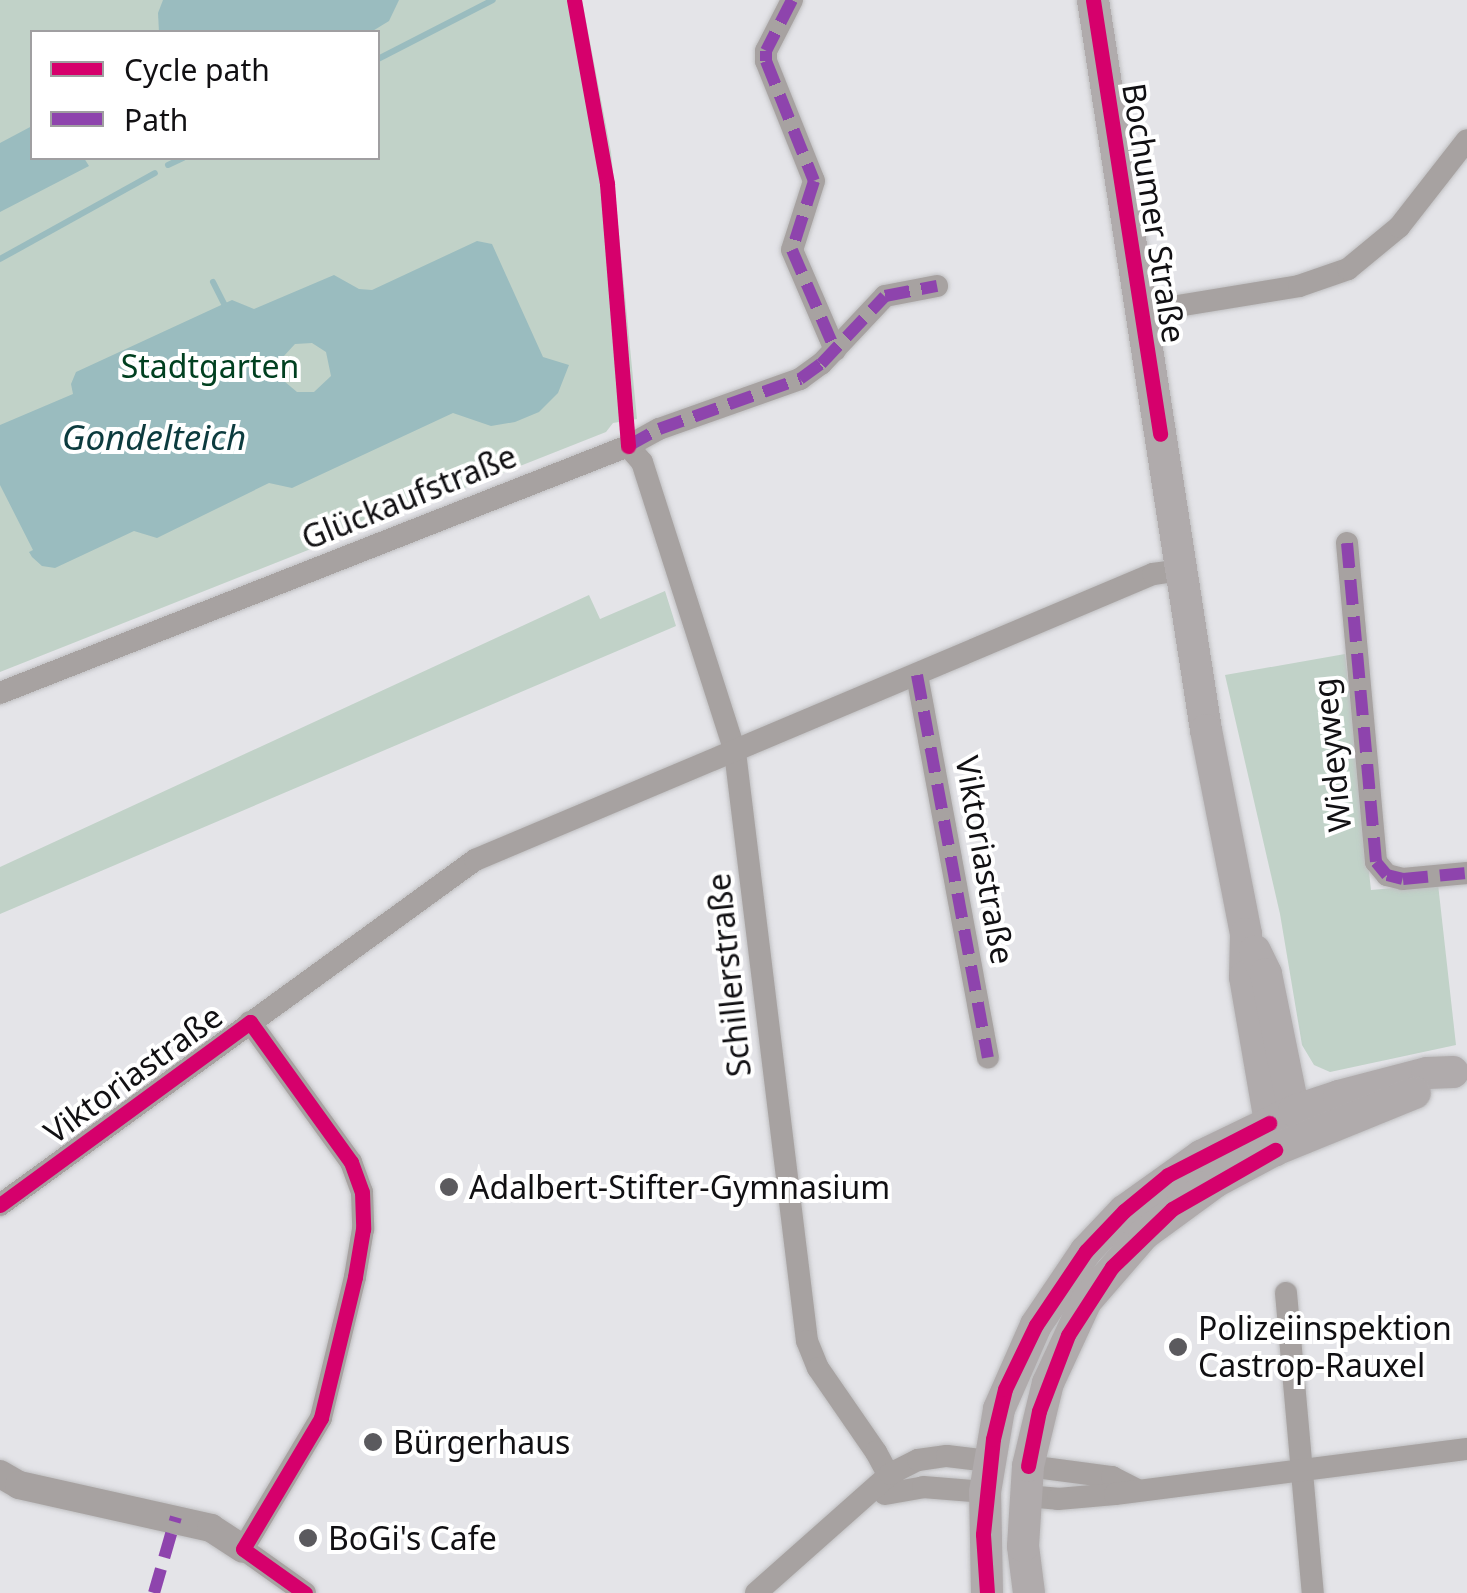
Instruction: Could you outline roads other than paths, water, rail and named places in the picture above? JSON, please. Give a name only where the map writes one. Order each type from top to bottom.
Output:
[{"type":"main road","name":"Bochumer Straße","points":[[1093,0],[1212,767],[1246,934],[1266,974],[1285,1131]]},
{"type":"main road","points":[[1030,1593],[1023,1546],[1027,1481],[1040,1411],[1068,1335],[1112,1268],[1172,1209],[1285,1131],[1352,1092],[1460,1069]]},
{"type":"main road","points":[[987,1593],[987,1476],[1006,1389],[1036,1325],[1086,1251],[1124,1211],[1168,1175],[1285,1131]]},
{"type":"main road","points":[[987,1476],[1027,1481]]},
{"type":"street","points":[[792,0],[766,50],[766,61],[814,181],[792,250],[834,350]]},
{"type":"street","points":[[1141,312],[1299,286],[1348,269],[1399,227],[1467,140]]},
{"type":"street","name":"Glückaufstraße","points":[[0,693],[628,446],[659,429],[800,379],[834,350],[885,296],[937,286]]},
{"type":"street","name":"Schillerstraße","points":[[628,446],[642,462],[735,752],[807,1341],[838,1402],[893,1482]]},
{"type":"street","name":"Wideyweg","points":[[1347,543],[1376,862],[1394,878],[1467,873]]},
{"type":"street","name":"Viktoriastraße","points":[[0,1206],[475,860],[1153,574],[1181,570]]},
{"type":"street","name":"Viktoriastraße","points":[[917,675],[988,1057]]},
{"type":"street","points":[[244,1549],[321,1418],[339,1357],[364,1229],[362,1192],[351,1162],[250,1022]]},
{"type":"street","points":[[1286,1293],[1314,1593]]},
{"type":"street","points":[[1027,1481],[1058,1499],[1467,1449]]},
{"type":"street","points":[[893,1482],[918,1460],[946,1456],[987,1476]]},
{"type":"street","points":[[0,1474],[19,1485],[211,1528],[303,1592]]},
{"type":"street","points":[[756,1593],[867,1497],[874,1483],[923,1487],[987,1476]]},
{"type":"water","points":[[163,0],[399,0],[389,21],[374,30],[159,30],[158,13]]},
{"type":"water","points":[[30,127],[30,160],[85,160],[89,166],[0,212],[0,143]]},
{"type":"water","name":"Gondelteich","points":[[477,241],[492,244],[543,357],[569,365],[558,393],[539,412],[515,422],[491,426],[453,413],[292,488],[269,483],[157,538],[134,531],[55,568],[42,566],[32,557],[29,552],[33,550],[0,485],[0,425],[73,394],[71,384],[76,372],[232,300],[254,309],[334,275],[359,289],[372,290]],"holes":[[[312,343],[326,352],[331,376],[314,392],[297,392],[284,381],[283,357],[295,344]]]},
{"type":"waterway","points":[[380,58],[493,0]]},
{"type":"waterway","points":[[168,165],[179,160]]},
{"type":"waterway","points":[[0,259],[155,173]]},
{"type":"waterway","points":[[213,282],[224,304]]},
{"type":"place","name":"Adalbert-Stifter-Gymnasium","points":[[449,1187]]},
{"type":"place","name":"Polizeiinspektion Castrop-Rauxel","points":[[1178,1347]]},
{"type":"place","name":"Bürgerhaus","points":[[373,1442]]},
{"type":"place","name":"BoGi's Cafe","points":[[308,1538]]},
{"type":"park label","name":"Stadtgarten","points":[[210,366]]}]
